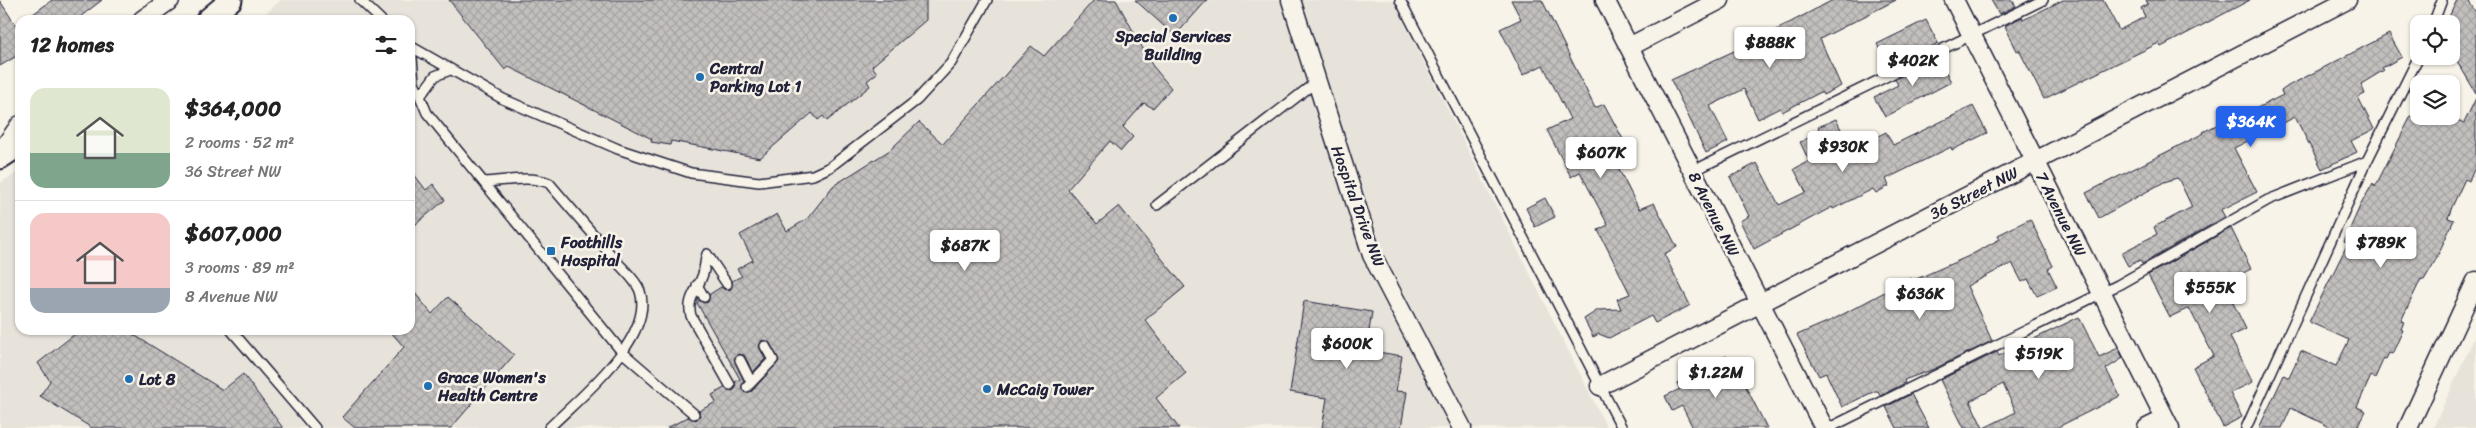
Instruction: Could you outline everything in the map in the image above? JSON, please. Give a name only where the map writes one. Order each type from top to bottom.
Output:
[{"type":"street","points":[[149,15],[170,0]]},
{"type":"street","points":[[213,15],[231,0]]},
{"type":"street","name":"Hospital Drive NW","points":[[1290,0],[1372,256],[1462,428]]},
{"type":"street","name":"8 Avenue NW","points":[[1605,0],[1824,428]]},
{"type":"street","points":[[1629,47],[1720,0]]},
{"type":"street","name":"7 Avenue NW","points":[[1954,0],[2168,423]]},
{"type":"street","name":"36 Street NW","points":[[1600,386],[2347,0]]},
{"type":"street","points":[[0,153],[15,132]]},
{"type":"street","points":[[0,158],[15,148]]},
{"type":"street","points":[[2408,428],[2476,281]]},
{"type":"street","points":[[2147,428],[2168,423]]},
{"type":"lane","points":[[360,0],[376,15]]},
{"type":"lane","points":[[371,0],[377,15]]},
{"type":"lane","points":[[415,49],[450,70],[475,81],[503,99],[618,149],[691,173],[759,182],[813,175],[830,167],[917,100],[951,63],[987,0]]},
{"type":"lane","points":[[1400,0],[1622,428]]},
{"type":"lane","points":[[1693,171],[2043,0]]},
{"type":"lane","points":[[2436,15],[2442,0]]},
{"type":"lane","points":[[2246,428],[2367,161],[2415,65]]},
{"type":"lane","points":[[421,95],[435,76],[450,70]]},
{"type":"lane","points":[[1157,205],[1316,82]]},
{"type":"lane","points":[[415,84],[427,112],[622,352],[694,414]]},
{"type":"lane","points":[[1829,428],[2102,294],[2268,200],[2367,161]]},
{"type":"lane","points":[[485,182],[527,178],[540,179],[549,183],[635,283],[639,288],[642,299],[641,316],[636,330],[622,352],[602,376],[549,428]]},
{"type":"lane","points":[[727,284],[707,254],[703,276],[697,285],[689,306],[691,316],[730,385]]},
{"type":"lane","points":[[697,285],[704,297]]},
{"type":"lane","points":[[235,335],[300,413],[315,428]]},
{"type":"lane","points":[[740,360],[749,384],[773,360],[765,346]]},
{"type":"shaded area","points":[[281,0],[1393,0],[1607,428],[0,428],[0,183],[15,174],[15,335],[415,335],[415,15],[264,15]]},
{"type":"shaded area","points":[[2476,334],[2476,428],[2433,428]]},
{"type":"building","points":[[52,0],[102,0],[82,15],[32,15]]},
{"type":"building","name":"Central Parking Lot 1","points":[[449,0],[926,0],[926,20],[872,66],[877,73],[867,81],[870,86],[827,121],[823,116],[818,120],[812,113],[760,158],[671,141],[670,145],[651,142],[652,139],[509,67],[505,70]]},
{"type":"building","points":[[1094,0],[1116,0],[1152,65],[1171,88],[1153,108],[1144,103],[1123,127],[1133,137],[1121,151],[1110,141],[1068,189],[1097,224],[1119,206],[1185,287],[1145,320],[1186,373],[1156,398],[1179,428],[667,428],[688,417],[696,420],[700,416],[699,411],[716,402],[712,395],[724,388],[733,391],[736,388],[735,382],[740,379],[697,303],[699,300],[704,303],[708,302],[710,294],[721,287],[725,290],[731,289],[732,281],[742,276],[737,269],[753,260],[740,235],[777,214],[787,231],[807,219],[833,186],[890,150],[919,122],[943,144],[1031,46],[1044,56]],"holes":[[[762,340],[770,343],[779,361],[752,391],[745,393],[741,389],[744,381],[734,359],[738,354],[744,355],[753,372],[765,359],[759,346]]]},
{"type":"building","name":"Special Services Building","points":[[1135,0],[1207,0],[1175,36]]},
{"type":"building","points":[[1511,0],[1542,0],[1595,108],[1604,104],[1625,143],[1623,150],[1612,156],[1639,209],[1654,203],[1677,247],[1664,254],[1690,305],[1687,307],[1655,323],[1651,316],[1609,338],[1599,334],[1593,337],[1584,319],[1598,310],[1621,309],[1617,299],[1630,294],[1598,230],[1608,225],[1580,172],[1571,177],[1547,130],[1570,119],[1543,65],[1523,75],[1500,29],[1521,19]]},
{"type":"building","points":[[1833,0],[1896,0],[1820,39],[1841,86],[1823,95],[1821,92],[1782,112],[1780,108],[1758,119],[1744,89],[1710,106],[1728,142],[1706,153],[1671,80],[1745,46]]},
{"type":"building","points":[[1991,0],[2012,0],[2016,6],[1999,14]]},
{"type":"building","points":[[2063,0],[2103,0],[2119,30],[2145,17],[2141,8],[2148,4],[2146,0],[2250,0],[2161,47],[2159,43],[2044,99],[2005,26],[2022,17],[2023,20]]},
{"type":"building","points":[[2457,0],[2468,0],[2476,13],[2476,93],[2459,65],[2460,15],[2450,15]]},
{"type":"building","points":[[0,1],[15,24],[15,57],[0,66]]},
{"type":"building","points":[[1926,20],[1938,43],[1889,68],[1877,44]]},
{"type":"building","points":[[2389,34],[2402,57],[2382,68],[2384,70],[2361,84],[2365,94],[2358,97],[2374,129],[2351,141],[2357,152],[2322,169],[2295,117],[2234,148],[2257,192],[2221,210],[2225,217],[2142,264],[2140,260],[2128,266],[2121,253],[2157,234],[2154,227],[2192,207],[2179,180],[2177,178],[2164,182],[2099,218],[2086,193],[2240,113],[2241,116],[2283,95],[2281,91],[2288,86]]},
{"type":"building","points":[[1939,58],[1951,82],[1885,117],[1874,97],[1898,85],[1895,79]]},
{"type":"building","points":[[2476,98],[2476,165],[2469,181],[2465,179],[2452,207],[2448,218],[2454,220],[2434,263],[2424,280],[2421,279],[2401,321],[2404,322],[2401,329],[2403,330],[2392,354],[2389,353],[2386,359],[2384,358],[2375,378],[2371,376],[2357,407],[2366,411],[2357,428],[2332,428],[2291,408],[2282,428],[2259,428],[2284,375],[2289,378],[2301,351],[2336,366],[2349,340],[2309,322],[2348,243],[2344,242],[2360,206],[2373,183],[2375,187],[2410,118],[2410,125],[2460,125],[2460,121],[2464,123]]},
{"type":"building","points":[[1973,106],[1987,133],[1952,150],[1951,147],[1886,179],[1889,186],[1876,193],[1873,189],[1833,209],[1832,207],[1754,249],[1740,221],[1749,216],[1730,177],[1757,163],[1779,205],[1806,192],[1794,169],[1809,161],[1800,142],[1820,132],[1818,127],[1836,119],[1851,150],[1886,132],[1893,145]]},
{"type":"building","points":[[415,176],[426,190],[433,184],[445,200],[415,225]]},
{"type":"building","points":[[1545,198],[1555,217],[1535,227],[1526,208]]},
{"type":"building","points":[[2030,219],[2053,266],[2048,269],[2057,287],[2037,296],[2028,279],[2022,282],[2012,263],[1967,286],[1992,341],[1934,369],[1904,380],[1905,383],[1880,396],[1878,391],[1875,391],[1842,407],[1826,373],[1819,376],[1797,335],[1834,319],[1911,278],[1912,281],[1969,256],[2000,239],[1998,235]]},
{"type":"building","points":[[2231,228],[2251,269],[2223,283],[2246,329],[2230,337],[2253,382],[2230,393],[2242,417],[2223,427],[2193,367],[2214,356],[2189,308],[2170,317],[2148,275]]},
{"type":"building","name":"Grace Women's Health Centre","points":[[415,293],[432,314],[448,297],[514,355],[451,428],[355,428],[342,417],[404,347],[393,335],[415,335]]},
{"type":"building","points":[[1304,301],[1372,312],[1366,350],[1402,356],[1396,391],[1407,392],[1401,428],[1322,428],[1327,398],[1290,392]]},
{"type":"building","points":[[2079,317],[2099,357],[2118,348],[2123,358],[2106,369],[2120,396],[2056,428],[1984,428],[2016,412],[2003,384],[1970,401],[1983,428],[1964,428],[1940,380],[1997,352],[1999,356]]},
{"type":"building","name":"Lot 8","points":[[74,335],[134,335],[223,390],[243,374],[283,428],[92,428],[40,396],[50,381],[38,363]]},
{"type":"building","points":[[1726,356],[1741,385],[1744,383],[1767,428],[1693,428],[1682,406],[1672,411],[1665,396],[1680,389],[1677,383]]},
{"type":"building","points":[[1911,394],[1929,428],[1897,428],[1886,407]]},
{"type":"place","name":"Special Services Building","points":[[1173,18]]},
{"type":"place","name":"Central Parking Lot 1","points":[[700,77]]},
{"type":"place","name":"Foothills Hospital","points":[[551,251]]},
{"type":"place","name":"Lot 8","points":[[129,379]]},
{"type":"place","name":"Grace Women's Health Centre","points":[[428,386]]},
{"type":"place","name":"McCaig Tower","points":[[987,389]]}]
